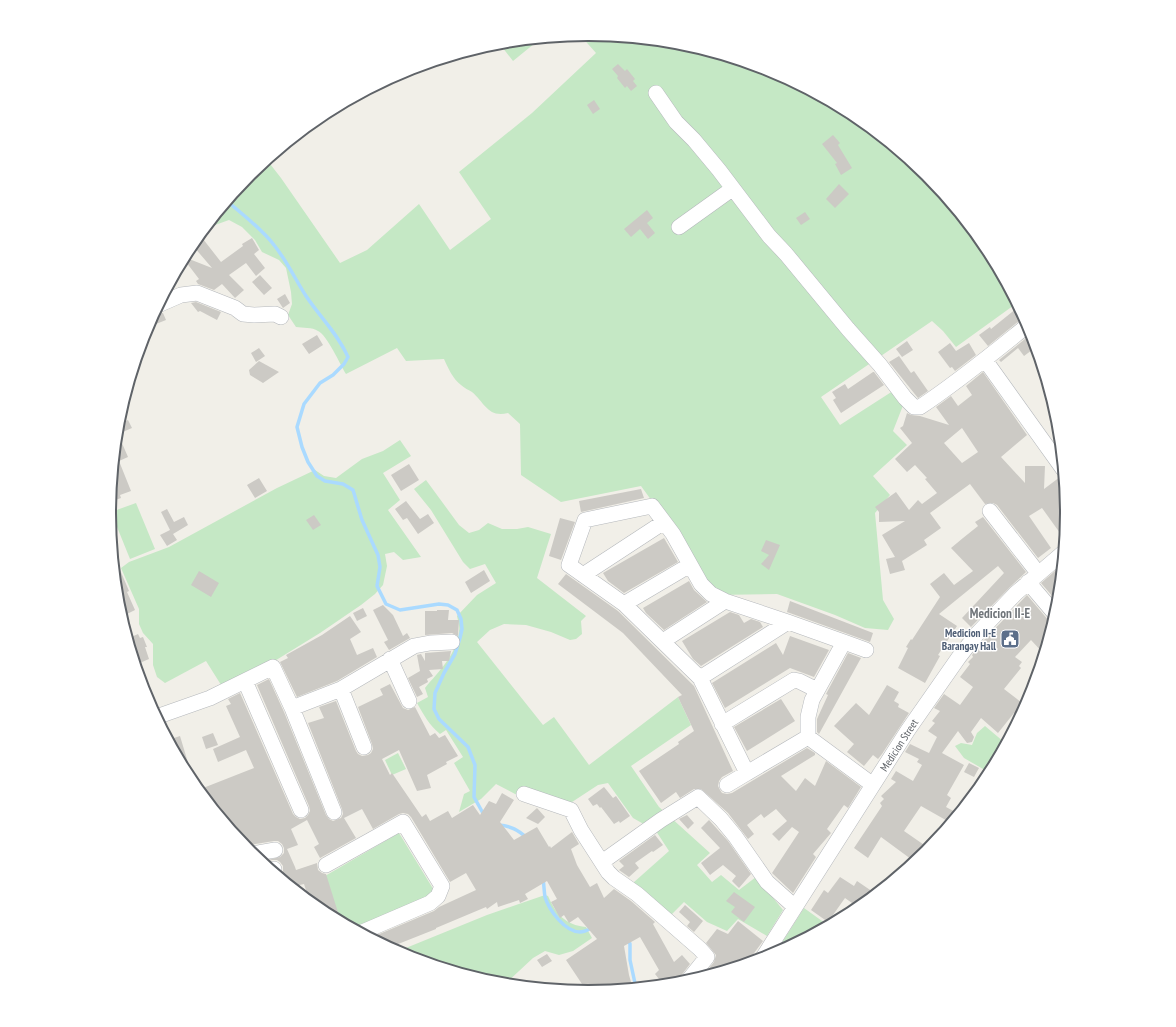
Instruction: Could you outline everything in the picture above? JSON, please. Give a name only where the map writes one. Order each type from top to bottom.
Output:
[{"type":"street","points":[[656,93],[676,122],[707,155],[769,236],[786,254],[914,407],[920,408],[985,360],[1023,329]]},
{"type":"street","points":[[679,227],[732,189]]},
{"type":"street","points":[[166,302],[181,295],[197,293],[235,308],[243,314],[275,314],[281,317]]},
{"type":"street","points":[[985,360],[1057,460]]},
{"type":"street","points":[[747,773],[700,678],[624,604],[569,565],[585,520],[652,506],[673,534],[702,584],[712,594],[725,601],[866,650]]},
{"type":"street","points":[[990,511],[1051,607]]},
{"type":"street","points":[[584,576],[664,522]]},
{"type":"street","name":"Medicion Street","points":[[767,951],[913,723],[959,657],[995,614],[1033,577],[1058,560]]},
{"type":"street","points":[[624,604],[690,565]]},
{"type":"street","points":[[663,641],[725,601]]},
{"type":"street","points":[[700,678],[788,622]]},
{"type":"street","points":[[292,708],[341,689],[414,646],[430,643],[452,642]]},
{"type":"street","points":[[808,737],[808,717],[812,700],[844,642]]},
{"type":"street","points":[[390,660],[409,701]]},
{"type":"street","points":[[161,715],[210,698],[273,667],[292,708],[334,812]]},
{"type":"street","points":[[722,724],[794,680],[817,690]]},
{"type":"street","points":[[245,681],[301,810]]},
{"type":"street","points":[[341,689],[364,747]]},
{"type":"street","points":[[808,737],[873,785]]},
{"type":"street","points":[[727,785],[808,737]]},
{"type":"street","points":[[524,794],[571,810],[581,830],[608,872],[637,894],[707,957],[694,974]]},
{"type":"street","points":[[602,862],[661,820],[698,797],[721,819],[735,836],[767,882],[795,907]]},
{"type":"street","points":[[326,865],[403,822],[442,886],[438,896],[430,903],[366,930]]},
{"type":"street","points":[[259,853],[275,850]]},
{"type":"green space","points":[[585,41],[619,42],[680,50],[740,66],[769,77],[824,104],[876,139],[900,158],[922,179],[963,226],[981,251],[1012,305],[1013,306],[956,347],[943,331],[932,321],[821,397],[840,425],[896,389],[904,403],[893,431],[907,445],[873,476],[890,495],[875,513],[883,600],[894,619],[888,630],[865,628],[835,615],[777,594],[715,595],[678,537],[641,486],[561,502],[521,475],[520,424],[508,413],[496,413],[487,408],[472,392],[456,380],[444,359],[406,361],[397,348],[346,374],[322,334],[313,329],[296,327],[288,315],[292,304],[291,292],[286,268],[279,260],[262,252],[255,240],[242,227],[229,220],[212,228],[233,202],[270,164],[340,263],[367,250],[419,204],[450,250],[491,219],[459,172],[532,113],[596,53]]},
{"type":"green space","points":[[534,44],[513,61],[503,49]]},
{"type":"green space","points":[[400,440],[411,456],[383,473],[400,500],[388,510],[421,557],[403,560],[394,552],[385,554],[387,566],[383,585],[375,594],[320,633],[273,662],[223,688],[206,661],[165,683],[157,677],[153,665],[153,644],[143,633],[139,624],[139,609],[121,568],[129,562],[169,547],[277,488],[315,470],[324,476],[336,478],[362,459],[383,451]]},
{"type":"green space","points":[[426,480],[459,525],[469,533],[479,530],[488,523],[502,529],[528,527],[551,534],[537,578],[586,616],[581,621],[582,634],[576,639],[570,640],[551,632],[526,625],[504,624],[490,630],[477,642],[543,725],[554,717],[589,765],[678,697],[691,725],[631,766],[659,807],[710,853],[697,865],[712,882],[721,875],[739,890],[756,877],[783,910],[767,936],[738,919],[727,931],[707,922],[684,902],[670,916],[633,883],[669,851],[656,831],[633,818],[608,783],[598,785],[569,804],[524,786],[517,795],[496,784],[481,799],[459,812],[464,794],[470,791],[454,763],[463,757],[446,730],[440,734],[436,731],[427,720],[417,703],[428,697],[425,688],[441,669],[455,647],[459,629],[457,616],[477,595],[496,583],[485,564],[470,569],[463,562],[431,510],[414,489]]},
{"type":"green space","points":[[136,503],[155,549],[130,559],[116,525],[116,510]]},
{"type":"green space","points":[[985,726],[1002,740],[985,770],[964,758],[955,746],[961,743],[972,745],[977,733]]},
{"type":"green space","points":[[398,753],[406,769],[392,775],[385,760]]},
{"type":"green space","points":[[399,833],[435,892],[425,906],[363,929],[337,914],[325,876]]},
{"type":"green space","points":[[545,895],[548,896],[554,908],[562,918],[572,924],[586,927],[592,938],[573,951],[559,955],[545,951],[533,958],[510,979],[466,970],[436,961],[404,949],[487,915]]},
{"type":"green space","points":[[804,908],[824,923],[797,937],[781,945]]},
{"type":"building","points":[[618,64],[625,71],[627,69],[635,79],[633,81],[637,86],[631,91],[627,86],[625,88],[612,69]]},
{"type":"building","points":[[594,100],[600,109],[593,114],[587,105]]},
{"type":"building","points":[[833,135],[840,143],[838,145],[852,168],[841,175],[835,164],[837,163],[822,144]]},
{"type":"building","points":[[839,184],[849,194],[835,208],[826,199]]},
{"type":"building","points":[[647,210],[653,218],[647,223],[655,233],[648,239],[640,229],[631,237],[624,229]]},
{"type":"building","points":[[805,212],[810,219],[801,225],[796,218]]},
{"type":"building","points":[[252,238],[259,250],[254,254],[265,268],[256,276],[246,263],[229,275],[244,290],[235,298],[222,284],[214,290],[198,284],[196,281],[199,279],[187,264],[190,259],[212,268],[196,249],[203,239],[221,262],[243,246],[242,244]]},
{"type":"building","points":[[260,275],[272,288],[264,295],[252,282]]},
{"type":"building","points":[[285,294],[290,303],[283,308],[277,299]]},
{"type":"building","points":[[196,302],[221,312],[217,320],[200,311],[198,312],[191,303]]},
{"type":"building","points":[[1014,310],[1019,321],[988,346],[979,335],[990,327],[991,329]]},
{"type":"building","points":[[160,313],[163,313],[166,320],[155,324]]},
{"type":"building","points":[[317,335],[323,345],[309,354],[302,344]]},
{"type":"building","points":[[1027,338],[1031,351],[1024,356],[1018,348],[1001,362],[999,360]]},
{"type":"building","points":[[907,341],[913,350],[902,357],[896,349]]},
{"type":"building","points":[[950,343],[956,351],[969,343],[976,355],[955,371],[952,367],[950,368],[938,352]]},
{"type":"building","points":[[259,348],[265,356],[256,362],[251,353]]},
{"type":"building","points":[[899,356],[911,373],[914,371],[928,391],[918,398],[889,362]]},
{"type":"building","points":[[259,361],[279,372],[263,383],[250,375],[249,370]]},
{"type":"building","points":[[873,372],[884,385],[841,413],[833,400],[836,398],[832,392],[845,384],[848,389]]},
{"type":"building","points":[[983,372],[1027,435],[1001,457],[1025,483],[1025,466],[1045,466],[1044,489],[1059,478],[1059,532],[1042,508],[1029,516],[1051,548],[1038,558],[997,505],[993,503],[985,504],[970,484],[930,513],[941,528],[924,540],[927,545],[902,561],[905,570],[890,574],[886,559],[895,557],[882,535],[905,521],[879,522],[879,512],[875,507],[896,492],[909,510],[918,500],[922,504],[937,493],[925,479],[927,478],[915,465],[907,472],[895,459],[912,443],[900,428],[903,426],[907,413],[949,425],[936,407],[951,396],[958,406],[972,395],[966,386]],"holes":[[[962,428],[978,452],[962,463],[944,443]]]},
{"type":"building","points":[[128,420],[132,428],[123,432],[125,421]]},
{"type":"building","points":[[122,442],[128,457],[119,461]]},
{"type":"building","points":[[119,461],[131,491],[120,495],[121,498],[116,500]]},
{"type":"building","points":[[409,464],[419,480],[401,491],[391,475]]},
{"type":"building","points":[[259,478],[267,491],[255,498],[247,485]]},
{"type":"building","points":[[641,489],[644,498],[581,512],[579,501]]},
{"type":"building","points":[[406,501],[420,519],[428,514],[434,523],[418,534],[407,518],[403,520],[395,509]]},
{"type":"building","points":[[167,509],[174,522],[184,517],[188,525],[173,534],[177,540],[167,546],[160,535],[170,530],[161,512]]},
{"type":"building","points":[[314,515],[321,525],[313,530],[306,520]]},
{"type":"building","points":[[983,517],[1026,572],[971,627],[962,618],[1004,573],[998,566],[939,614],[957,626],[938,655],[940,656],[925,683],[898,668],[908,648],[906,647],[940,597],[930,584],[944,573],[954,585],[973,571],[951,548],[978,526],[975,522]]},
{"type":"building","points":[[560,518],[575,522],[561,560],[549,556]]},
{"type":"building","points":[[664,538],[678,562],[624,593],[608,581],[603,573]]},
{"type":"building","points":[[766,540],[780,545],[769,570],[761,564],[769,555],[761,551]]},
{"type":"building","points":[[119,568],[129,591],[127,592],[135,610],[127,614]]},
{"type":"building","points":[[484,570],[490,581],[471,593],[465,582]]},
{"type":"building","points":[[1057,570],[1053,596],[1041,583]]},
{"type":"building","points":[[199,571],[219,583],[211,597],[191,585]]},
{"type":"building","points":[[566,574],[618,611],[694,686],[733,771],[722,777],[719,781],[718,786],[722,793],[732,793],[807,748],[815,753],[815,755],[781,776],[796,791],[805,778],[815,786],[826,761],[861,787],[848,808],[844,805],[827,829],[831,833],[813,854],[816,857],[793,893],[772,873],[799,832],[792,827],[779,841],[772,834],[787,821],[776,809],[764,818],[761,814],[747,825],[754,834],[748,839],[728,813],[701,789],[694,789],[680,798],[676,792],[661,803],[639,771],[679,744],[678,742],[694,731],[678,697],[682,695],[623,633],[558,584]]},
{"type":"building","points":[[689,581],[694,590],[707,602],[664,630],[646,613],[643,608]]},
{"type":"building","points":[[1027,595],[1048,620],[1040,649],[1031,640],[1015,657],[1022,662],[1019,666],[1021,668],[1004,689],[1021,702],[1016,714],[1014,713],[998,733],[981,718],[971,732],[974,737],[972,742],[967,743],[958,731],[942,753],[964,765],[947,795],[951,798],[946,807],[954,811],[947,821],[921,806],[904,831],[925,845],[911,859],[881,837],[868,858],[854,848],[882,806],[880,803],[884,799],[881,796],[896,782],[891,779],[896,771],[913,781],[922,765],[917,762],[919,759],[905,752],[910,744],[929,753],[937,737],[928,731],[935,723],[932,721],[940,711],[934,708],[944,694],[960,705],[973,687],[960,677],[970,664],[968,662],[973,657],[972,655],[985,639]]},
{"type":"building","points":[[790,601],[873,633],[870,642],[787,612]]},
{"type":"building","points":[[383,605],[393,615],[403,636],[407,633],[410,638],[389,650],[384,642],[388,640],[373,610]]},
{"type":"building","points":[[363,608],[367,616],[357,621],[353,613]]},
{"type":"building","points":[[449,610],[448,620],[459,620],[458,636],[452,633],[425,635],[425,611]]},
{"type":"building","points":[[730,612],[739,615],[744,623],[751,619],[760,622],[763,627],[701,666],[693,659],[682,641]]},
{"type":"building","points":[[350,616],[361,632],[350,639],[357,655],[373,648],[377,657],[337,681],[297,697],[280,662],[288,658],[286,655],[322,635]]},
{"type":"building","points":[[138,634],[140,638],[143,637],[147,647],[145,647],[149,659],[140,663],[132,637]]},
{"type":"building","points":[[790,636],[829,650],[814,677],[790,668],[725,708],[712,683],[776,643],[783,655]]},
{"type":"building","points":[[451,651],[449,661],[442,661],[443,669],[429,670],[433,676],[427,679],[428,682],[419,687],[423,694],[417,697],[408,678],[420,671],[417,655],[421,654],[425,661],[425,653]]},
{"type":"building","points":[[848,653],[861,658],[819,734],[817,732],[817,719],[828,695],[826,694]]},
{"type":"building","points":[[269,679],[329,819],[333,821],[341,818],[343,814],[342,809],[308,723],[324,718],[319,707],[336,701],[356,751],[362,756],[368,755],[373,749],[372,744],[358,707],[383,695],[380,689],[390,684],[403,708],[408,710],[415,707],[430,736],[435,733],[439,738],[445,735],[458,756],[427,775],[431,788],[417,791],[399,750],[382,759],[390,775],[392,773],[422,817],[426,814],[430,821],[448,811],[452,818],[473,805],[480,815],[489,801],[496,804],[502,793],[514,800],[500,822],[514,840],[537,827],[551,848],[572,832],[579,844],[571,849],[577,865],[590,887],[597,883],[604,898],[614,889],[631,901],[655,922],[653,924],[674,962],[682,955],[690,964],[680,977],[657,981],[659,979],[655,974],[659,970],[640,937],[624,946],[632,984],[583,986],[566,960],[597,939],[578,917],[569,923],[564,915],[560,918],[551,902],[557,899],[547,881],[525,894],[528,899],[520,903],[519,900],[498,907],[497,902],[487,909],[486,907],[396,945],[376,935],[434,911],[439,907],[476,890],[466,873],[450,882],[411,817],[408,814],[403,813],[373,829],[362,809],[344,818],[356,838],[320,858],[314,847],[319,844],[307,820],[291,829],[298,845],[287,849],[296,870],[317,863],[318,870],[326,874],[339,915],[325,906],[307,893],[304,884],[297,886],[281,873],[283,871],[283,866],[280,862],[277,860],[268,862],[267,860],[280,857],[284,853],[282,844],[278,841],[274,841],[251,845],[204,788],[254,768],[246,750],[218,762],[213,749],[240,737],[226,706],[231,704],[228,699],[240,693],[293,814],[300,819],[305,818],[308,815],[310,811],[309,806],[257,685]]},
{"type":"building","points":[[887,685],[899,692],[894,701],[899,704],[898,707],[909,713],[878,759],[873,755],[864,766],[847,752],[854,744],[834,726],[856,703],[869,715]]},
{"type":"building","points":[[781,699],[795,721],[747,751],[734,727]]},
{"type":"building","points":[[213,733],[218,745],[206,749],[202,737]]},
{"type":"building","points":[[180,736],[189,766],[179,750],[173,738]]},
{"type":"building","points":[[969,763],[979,768],[974,777],[964,772]]},
{"type":"building","points":[[604,787],[613,798],[616,796],[630,816],[620,823],[619,821],[614,824],[601,807],[600,808],[597,804],[593,806],[588,799]]},
{"type":"building","points":[[537,808],[545,817],[538,824],[526,818]]},
{"type":"building","points":[[687,815],[694,823],[688,829],[679,819]]},
{"type":"building","points":[[709,820],[728,841],[751,874],[739,888],[732,881],[736,876],[723,865],[710,875],[701,863],[720,848],[701,828]]},
{"type":"building","points":[[655,835],[663,845],[635,863],[639,868],[629,877],[619,870],[624,866],[619,861]]},
{"type":"building","points":[[840,877],[854,886],[857,881],[872,891],[854,904],[845,898],[830,919],[827,921],[811,910],[824,890],[828,893]]},
{"type":"building","points":[[734,892],[755,907],[744,922],[731,912],[735,907],[726,901]]},
{"type":"building","points":[[685,905],[703,921],[694,932],[687,926],[690,922],[679,912]]},
{"type":"building","points":[[738,921],[763,941],[751,957],[707,971],[714,962],[716,955],[706,943],[717,929],[728,934]]},
{"type":"building","points":[[547,954],[552,961],[542,967],[537,960]]},
{"type":"waterway","points":[[231,204],[258,227],[279,251],[311,304],[334,333],[348,357],[344,364],[333,375],[320,383],[304,404],[297,427],[302,447],[308,462],[317,476],[325,481],[343,484],[353,490],[362,520],[378,555],[380,567],[377,586],[386,604],[400,610],[439,604],[448,605],[457,610],[461,619],[462,629],[460,638],[455,654],[435,693],[434,709],[439,719],[468,747],[475,765],[474,797],[484,815]]},
{"type":"waterway","points":[[499,825],[514,829],[527,838]]},
{"type":"waterway","points":[[543,878],[545,897],[550,908],[558,919],[574,931],[583,932],[592,928]]},
{"type":"waterway","points":[[628,939],[630,944],[630,960],[635,983]]},
{"type":"place","name":"Medicion II-E Barangay Hall","points":[[1010,639]]},
{"type":"district","name":"Medicion II-E","points":[[1000,613]]}]
